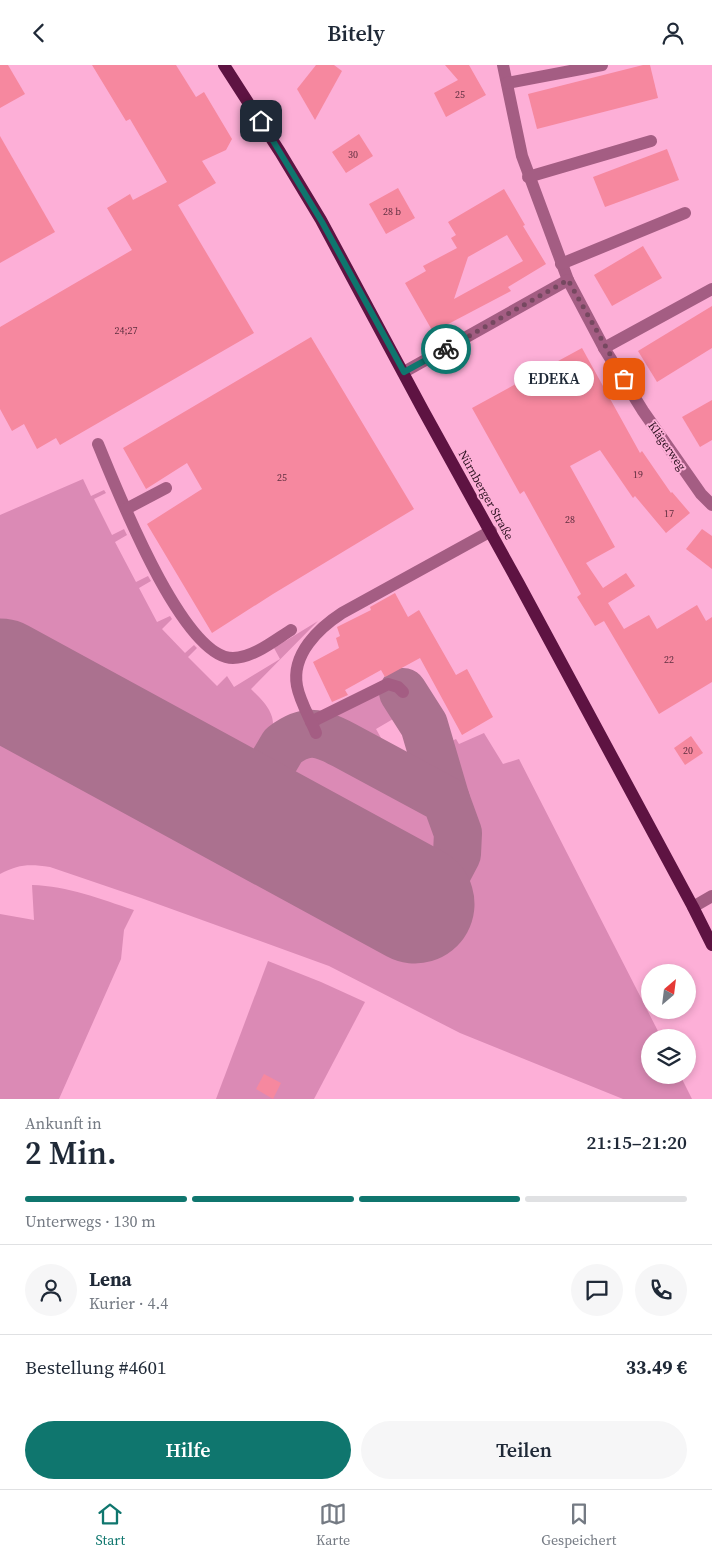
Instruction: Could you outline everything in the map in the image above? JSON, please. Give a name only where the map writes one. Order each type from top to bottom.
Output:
[{"type":"main road","name":"Nürnberger Straße","points":[[224,65],[304,191],[491,531],[712,945]]},
{"type":"street","name":"Klägerweg","points":[[504,65],[514,121],[528,177],[568,280],[604,348],[643,411],[701,494],[712,505]]},
{"type":"street","points":[[507,83],[602,65]]},
{"type":"street","points":[[528,177],[652,141]]},
{"type":"street","points":[[561,264],[685,213]]},
{"type":"street","points":[[404,372],[568,280]]},
{"type":"street","points":[[604,348],[712,289]]},
{"type":"street","points":[[98,444],[159,579],[184,620],[210,649],[217,654],[232,658],[243,656],[292,630]]},
{"type":"street","points":[[126,509],[166,488]]},
{"type":"street","points":[[403,692],[398,687],[388,684],[314,728],[297,687],[296,675],[302,655],[313,637],[326,623],[491,531]]},
{"type":"street","points":[[693,907],[712,896]]},
{"type":"shaded area","points":[[83,479],[91,496],[104,490],[106,493],[94,499],[112,535],[124,529],[127,535],[115,542],[136,582],[148,576],[151,581],[139,588],[157,622],[170,616],[172,619],[162,629],[185,653],[194,645],[197,648],[188,657],[217,686],[227,676],[234,687],[280,659],[274,648],[318,621],[251,689],[269,709],[273,724],[268,752],[259,770],[249,782],[237,785],[219,781],[0,661],[0,515]]},
{"type":"shaded area","points":[[388,687],[405,712],[376,729],[395,763],[424,748],[436,786],[323,723]]},
{"type":"shaded area","points":[[0,694],[425,927],[454,876],[465,848],[459,814],[437,748],[456,739],[459,744],[484,733],[503,764],[519,759],[641,998],[641,1019],[652,1019],[657,1029],[641,1029],[641,1084],[684,1084],[692,1099],[623,1099],[460,1033],[329,966],[50,867],[24,866],[13,868],[0,874]]},
{"type":"shaded area","points":[[315,744],[343,753],[383,772],[421,794],[443,812],[450,828],[451,843],[444,865],[433,885],[425,889],[418,889],[396,880],[284,816],[270,805],[267,788],[277,768],[293,751]]},
{"type":"shaded area","points":[[32,885],[71,890],[134,910],[124,930],[121,959],[59,1099],[0,1099],[0,914],[34,920]]},
{"type":"shaded area","points":[[268,961],[365,1002],[314,1099],[216,1099]]},
{"type":"building","points":[[0,65],[8,65],[25,94],[0,108]]},
{"type":"building","points":[[92,65],[176,65],[196,97],[204,92],[232,139],[226,150],[202,161],[216,183],[178,205],[254,333],[60,445],[56,438],[37,449],[24,424],[12,431],[0,409],[0,327],[132,250],[107,208],[130,194],[133,200],[167,182],[130,119],[126,121]]},
{"type":"building","points":[[316,65],[334,65],[342,71],[315,120],[297,89]]},
{"type":"building","points":[[445,65],[469,65],[486,95],[446,117],[434,93],[458,80]]},
{"type":"building","points":[[643,65],[650,65],[658,98],[537,129],[528,94]]},
{"type":"building","points":[[359,134],[373,156],[346,173],[332,152]]},
{"type":"building","points":[[0,136],[55,232],[0,263]]},
{"type":"building","points":[[667,149],[679,180],[605,207],[593,177]]},
{"type":"building","points":[[398,188],[415,218],[386,234],[369,204]]},
{"type":"building","points":[[504,189],[525,225],[523,226],[546,264],[508,287],[511,291],[433,332],[405,283],[426,271],[423,266],[457,248],[451,238],[456,235],[448,222]],"holes":[[[507,235],[523,261],[454,299],[468,257]]]},
{"type":"building","points":[[643,246],[662,278],[612,306],[594,275]]},
{"type":"building","points":[[712,306],[712,348],[657,382],[638,351]]},
{"type":"building","points":[[311,337],[414,509],[212,633],[147,524],[202,489],[187,463],[146,489],[123,448]]},
{"type":"building","points":[[582,348],[640,453],[642,451],[671,493],[690,513],[666,533],[635,496],[633,498],[600,450],[570,466],[615,547],[586,563],[603,588],[626,573],[635,586],[608,603],[624,629],[649,615],[657,629],[697,605],[706,621],[712,617],[712,682],[659,714],[604,621],[595,626],[577,597],[581,594],[524,491],[520,494],[472,408]]},
{"type":"building","points":[[712,400],[712,440],[700,447],[682,417]]},
{"type":"building","points":[[702,529],[712,536],[712,569],[686,549]]},
{"type":"building","points":[[395,593],[408,617],[419,610],[456,675],[467,669],[493,717],[462,735],[420,658],[385,677],[381,670],[345,690],[348,695],[332,702],[313,662],[339,648],[336,638],[340,636],[337,627],[371,610],[370,607]]},
{"type":"building","points":[[691,736],[703,753],[685,765],[674,748]]},
{"type":"building","points":[[264,1074],[281,1083],[273,1099],[256,1089]]},
{"type":"taxiway","points":[[403,692],[424,725],[446,800]]},
{"type":"taxiway","points":[[244,812],[283,746],[291,740],[306,734],[313,734],[328,737],[344,745],[446,800],[458,833],[457,854],[437,892],[423,902],[415,904]]},
{"type":"runway","points":[[0,678],[415,904]]},
{"type":"way so far","points":[[446,349],[568,280],[604,348],[624,379]]},
{"type":"place","name":"EDEKA","points":[[624,379]]},
{"type":"route","points":[[261,121],[322,222],[404,372],[446,349]]}]
